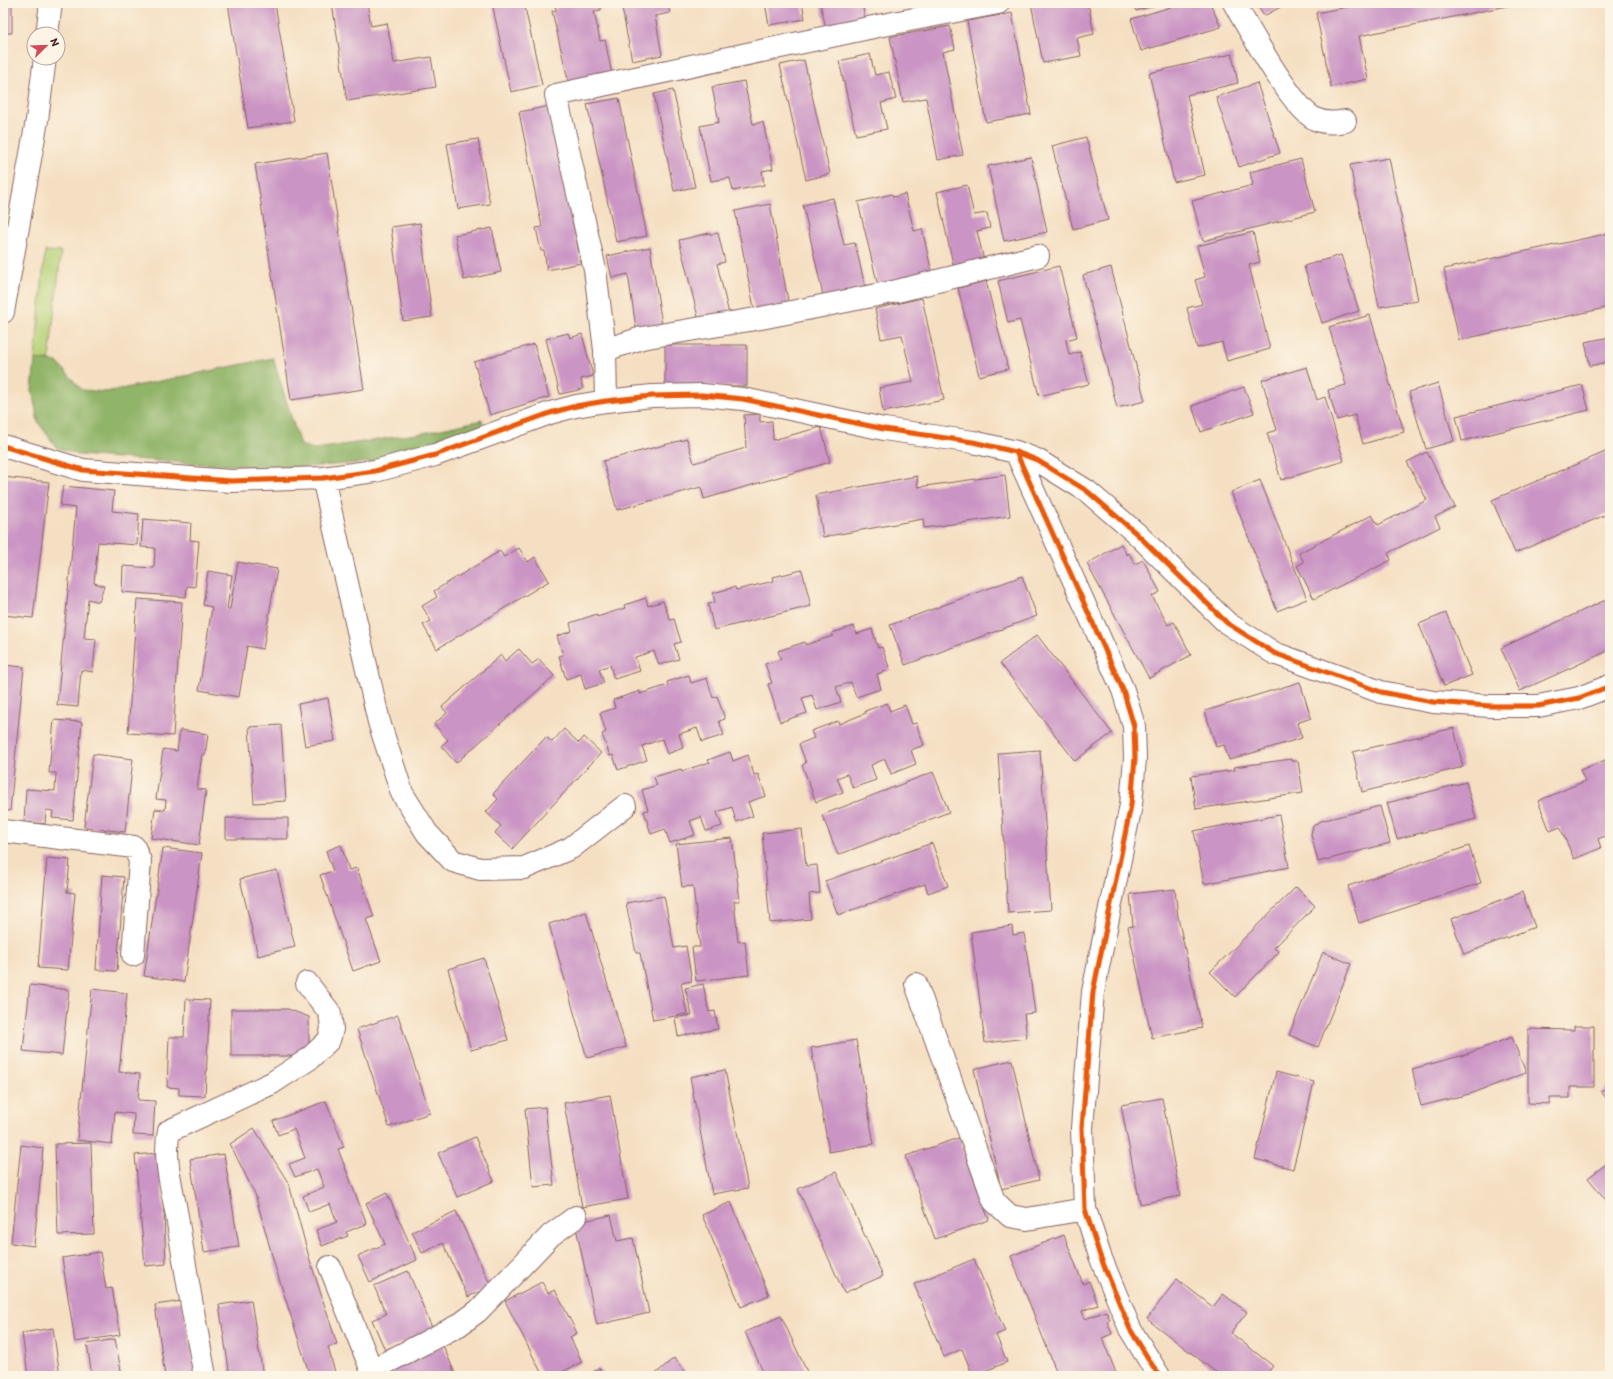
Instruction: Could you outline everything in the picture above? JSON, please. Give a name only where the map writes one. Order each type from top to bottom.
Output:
[{"type":"street","points":[[48,26],[51,3]]},
{"type":"street","points":[[606,401],[605,350],[595,270],[556,95],[878,26],[998,3]]},
{"type":"street","points":[[1234,3],[1267,59],[1300,106],[1315,119],[1334,123],[1345,121]]},
{"type":"street","points":[[3,312],[37,120],[43,66]]},
{"type":"street","points":[[605,350],[642,338],[761,318],[897,291],[1038,256]]},
{"type":"street","points":[[3,446],[82,470],[231,481],[323,478],[375,471],[435,455],[550,413],[606,401],[652,396],[702,395],[743,399],[884,429],[973,442],[1016,452],[1037,460],[1087,491],[1137,534],[1227,623],[1274,653],[1381,692],[1433,702],[1490,706],[1538,706],[1579,698],[1610,686]]},
{"type":"street","points":[[1016,452],[1123,690],[1134,726],[1135,758],[1131,805],[1093,992],[1082,1128],[1085,1208],[1100,1256],[1130,1329],[1159,1376]]},
{"type":"street","points":[[323,478],[379,722],[402,793],[427,833],[453,861],[480,869],[524,868],[571,848],[625,806]]},
{"type":"street","points":[[3,831],[134,847],[140,861],[133,955]]},
{"type":"street","points":[[205,1376],[188,1286],[172,1186],[166,1145],[169,1131],[272,1083],[309,1059],[329,1040],[332,1028],[330,1013],[307,983]]},
{"type":"street","points":[[916,984],[994,1201],[1010,1216],[1027,1219],[1085,1208]]},
{"type":"street","points":[[330,1267],[373,1373],[459,1325],[478,1311],[551,1234],[576,1217]]},
{"type":"green space","points":[[45,251],[61,252],[49,361],[35,359]]},
{"type":"green space","points":[[273,358],[300,445],[315,449],[423,433],[482,420],[483,429],[427,448],[371,462],[292,468],[201,464],[78,455],[56,447],[38,422],[32,390],[35,359],[57,362],[82,390],[106,392]]},
{"type":"building","points":[[3,3],[12,3],[12,33],[3,33]]},
{"type":"building","points":[[228,3],[275,3],[294,121],[248,128]]},
{"type":"building","points":[[332,3],[367,3],[371,26],[387,23],[394,63],[431,57],[436,87],[347,101]]},
{"type":"building","points":[[492,3],[524,3],[542,85],[511,92]]},
{"type":"building","points":[[555,3],[600,3],[601,10],[594,11],[600,41],[605,40],[612,75],[569,84],[552,11],[556,10]]},
{"type":"building","points":[[621,3],[667,3],[670,13],[655,16],[662,55],[632,61]]},
{"type":"building","points":[[765,3],[802,3],[805,19],[769,25]]},
{"type":"building","points":[[820,3],[862,3],[865,19],[826,28]]},
{"type":"building","points":[[1031,3],[1088,3],[1094,34],[1077,38],[1081,56],[1043,63]]},
{"type":"building","points":[[1133,3],[1164,3],[1136,11]]},
{"type":"building","points":[[1184,3],[1210,3],[1221,27],[1141,51],[1131,19]]},
{"type":"building","points":[[1256,3],[1288,3],[1264,16]]},
{"type":"building","points":[[1352,3],[1517,4],[1359,36],[1368,79],[1331,87],[1316,13],[1353,6]]},
{"type":"building","points":[[1012,13],[1031,114],[986,122],[967,21]]},
{"type":"building","points":[[950,26],[955,49],[943,52],[963,155],[938,160],[926,98],[903,102],[890,37]]},
{"type":"building","points":[[870,54],[875,75],[889,72],[896,99],[881,103],[887,129],[856,135],[839,61]]},
{"type":"building","points":[[1232,54],[1238,83],[1187,95],[1205,175],[1174,182],[1149,73]]},
{"type":"building","points":[[804,60],[830,174],[806,180],[780,65]]},
{"type":"building","points":[[744,81],[753,124],[763,122],[773,169],[762,171],[764,185],[733,191],[730,178],[711,181],[700,126],[719,122],[712,87]]},
{"type":"building","points":[[1257,83],[1280,153],[1239,167],[1216,97]]},
{"type":"building","points":[[673,90],[695,187],[674,191],[654,94]]},
{"type":"building","points":[[619,98],[647,236],[616,242],[587,104]]},
{"type":"building","points":[[550,106],[581,263],[547,270],[544,251],[541,251],[536,228],[542,227],[519,112]]},
{"type":"building","points":[[1086,137],[1108,220],[1073,229],[1052,146]]},
{"type":"building","points":[[478,139],[490,204],[458,209],[447,144]]},
{"type":"building","points":[[327,153],[364,389],[291,400],[255,164]]},
{"type":"building","points":[[1031,157],[1047,232],[1004,241],[988,166]]},
{"type":"building","points":[[1389,158],[1418,300],[1379,307],[1350,165]]},
{"type":"building","points":[[1301,159],[1315,212],[1203,241],[1192,201],[1253,185],[1250,172]]},
{"type":"building","points":[[967,185],[974,215],[987,213],[990,228],[977,231],[984,261],[954,268],[937,192]]},
{"type":"building","points":[[892,194],[893,197],[905,194],[914,231],[922,229],[932,273],[878,286],[858,202]]},
{"type":"building","points":[[833,198],[844,245],[855,243],[866,291],[824,300],[803,205]]},
{"type":"building","points":[[770,204],[789,306],[755,313],[735,211]]},
{"type":"building","points":[[420,223],[432,317],[403,321],[391,227]]},
{"type":"building","points":[[492,228],[501,272],[464,280],[455,235]]},
{"type":"building","points":[[1253,232],[1260,262],[1249,265],[1270,349],[1227,361],[1222,342],[1197,348],[1187,308],[1202,304],[1195,280],[1205,277],[1197,246]]},
{"type":"building","points":[[710,233],[711,235],[718,233],[725,262],[717,264],[729,314],[699,321],[679,240]]},
{"type":"building","points":[[1610,233],[1610,307],[1459,340],[1444,269]]},
{"type":"building","points":[[650,247],[662,325],[636,328],[628,274],[612,278],[607,256]]},
{"type":"building","points":[[1341,255],[1359,311],[1322,323],[1304,266]]},
{"type":"building","points":[[1059,266],[1077,337],[1066,340],[1069,355],[1080,352],[1089,384],[1039,396],[1020,320],[1008,323],[998,281]]},
{"type":"building","points":[[1111,267],[1145,401],[1117,408],[1083,275]]},
{"type":"building","points":[[986,281],[1008,369],[979,376],[958,288]]},
{"type":"building","points":[[922,298],[944,400],[883,412],[879,388],[913,382],[902,335],[881,339],[875,309]]},
{"type":"building","points":[[1370,315],[1404,432],[1363,444],[1355,415],[1337,420],[1328,390],[1346,385],[1329,327]]},
{"type":"building","points":[[568,333],[570,338],[582,334],[593,376],[581,379],[583,389],[560,394],[546,339]]},
{"type":"building","points":[[1610,337],[1610,361],[1590,366],[1585,342]]},
{"type":"building","points":[[534,344],[549,397],[490,415],[474,362]]},
{"type":"building","points":[[665,345],[747,345],[747,386],[665,386]]},
{"type":"building","points":[[1307,367],[1317,400],[1325,397],[1344,461],[1281,480],[1267,433],[1277,430],[1262,380]]},
{"type":"building","points":[[1438,383],[1454,441],[1426,449],[1409,392]]},
{"type":"building","points":[[1582,385],[1589,410],[1462,441],[1456,416]]},
{"type":"building","points":[[1244,387],[1254,413],[1201,432],[1192,406]]},
{"type":"building","points":[[760,414],[760,422],[772,421],[773,440],[821,427],[830,462],[704,499],[701,487],[617,510],[603,461],[687,439],[694,463],[746,448],[744,415]]},
{"type":"building","points":[[1610,450],[1610,513],[1515,553],[1492,500]]},
{"type":"building","points":[[1427,452],[1455,507],[1435,517],[1440,527],[1388,553],[1391,560],[1314,599],[1297,566],[1304,562],[1299,553],[1372,515],[1378,525],[1427,500],[1407,462]]},
{"type":"building","points":[[1005,475],[1010,516],[924,528],[923,519],[823,537],[816,495],[917,476],[918,487]]},
{"type":"building","points":[[3,477],[49,482],[33,618],[3,615],[3,550],[6,527],[3,527]]},
{"type":"building","points":[[1260,480],[1307,599],[1277,611],[1231,492]]},
{"type":"building","points":[[63,486],[114,491],[112,511],[139,514],[137,545],[98,542],[94,583],[104,586],[99,602],[88,599],[84,638],[96,639],[93,672],[81,670],[78,707],[57,705],[76,508],[60,506]]},
{"type":"building","points":[[143,519],[191,523],[190,540],[199,541],[195,587],[187,586],[186,597],[122,592],[123,566],[154,568],[155,548],[141,547]]},
{"type":"building","points":[[1121,544],[1127,555],[1129,553],[1135,564],[1143,560],[1160,592],[1152,596],[1168,625],[1174,622],[1191,655],[1149,678],[1087,564]]},
{"type":"building","points":[[519,548],[528,562],[535,557],[549,581],[437,649],[423,625],[431,621],[422,606],[437,597],[434,591],[500,551],[504,557]]},
{"type":"building","points":[[238,562],[277,569],[263,649],[247,646],[239,697],[199,690],[212,607],[203,605],[208,571],[232,575],[227,609],[230,609]]},
{"type":"building","points":[[802,570],[811,606],[714,630],[708,604],[715,603],[713,593],[735,587],[736,590],[774,581],[773,577]]},
{"type":"building","points":[[1022,576],[1037,616],[905,665],[890,625]]},
{"type":"building","points":[[646,598],[648,606],[663,601],[670,620],[674,619],[681,642],[674,644],[679,659],[659,665],[654,651],[635,657],[640,671],[614,679],[610,665],[599,669],[604,683],[585,689],[581,674],[566,679],[559,656],[563,655],[557,636],[572,631],[570,623],[597,614],[597,617],[625,608],[624,605]]},
{"type":"building","points":[[1610,598],[1610,650],[1520,691],[1501,648]]},
{"type":"building","points":[[137,599],[182,602],[173,736],[128,733]]},
{"type":"building","points":[[1446,613],[1472,675],[1444,686],[1419,624]]},
{"type":"building","points":[[854,626],[857,634],[872,629],[878,648],[882,647],[890,670],[877,674],[881,689],[856,697],[851,682],[836,687],[841,702],[817,710],[812,695],[802,698],[807,713],[780,722],[768,684],[772,683],[765,664],[781,659],[778,651],[805,642],[805,645],[833,636],[832,633]]},
{"type":"building","points":[[1037,635],[1112,733],[1075,761],[1000,663]]},
{"type":"building","points":[[519,649],[532,664],[539,659],[554,676],[456,763],[441,746],[448,740],[434,724],[447,713],[442,707],[501,655],[505,661]]},
{"type":"building","points":[[3,665],[24,667],[10,811],[3,810]]},
{"type":"building","points":[[689,675],[691,683],[707,678],[713,698],[717,696],[725,719],[719,721],[724,735],[702,742],[697,728],[679,734],[683,748],[667,754],[662,739],[642,746],[647,760],[618,770],[613,755],[610,756],[602,734],[606,732],[600,713],[615,708],[613,700],[640,691],[640,694],[668,685],[667,682]]},
{"type":"building","points":[[1300,682],[1311,718],[1297,723],[1302,738],[1229,760],[1224,745],[1216,747],[1205,711]]},
{"type":"building","points":[[328,698],[335,741],[305,746],[298,704]]},
{"type":"building","points":[[887,703],[890,711],[905,705],[912,724],[916,723],[924,745],[911,750],[916,764],[891,774],[885,759],[871,765],[876,780],[853,788],[847,774],[837,778],[843,792],[816,802],[802,765],[806,763],[799,744],[814,738],[811,731],[838,721],[839,724],[866,713],[865,711]]},
{"type":"building","points":[[54,720],[82,722],[73,820],[52,818],[53,811],[46,810],[45,824],[24,822],[26,789],[55,791],[56,773],[49,773]]},
{"type":"building","points":[[281,725],[286,801],[254,803],[249,727]]},
{"type":"building","points":[[1454,728],[1463,767],[1362,792],[1353,752]]},
{"type":"building","points":[[564,729],[579,743],[584,737],[601,753],[512,849],[495,833],[501,826],[486,812],[498,799],[493,794],[546,737],[552,742]]},
{"type":"building","points":[[180,730],[208,734],[205,755],[202,755],[197,789],[206,790],[199,845],[151,838],[155,809],[165,810],[166,800],[156,799],[163,749],[177,751]]},
{"type":"building","points":[[1040,750],[1051,910],[1008,913],[998,753]]},
{"type":"building","points":[[730,752],[733,761],[748,755],[754,775],[758,774],[766,796],[748,802],[753,816],[736,822],[732,807],[717,812],[722,826],[706,831],[701,817],[690,821],[695,835],[670,843],[665,829],[651,834],[644,811],[648,810],[642,790],[657,785],[654,777],[681,769],[682,771],[710,762],[708,760]]},
{"type":"building","points":[[93,754],[133,759],[125,832],[84,827]]},
{"type":"building","points":[[1291,759],[1291,761],[1298,761],[1303,793],[1196,809],[1191,776],[1235,770],[1234,767]]},
{"type":"building","points":[[1608,759],[1610,764],[1610,834],[1598,839],[1601,848],[1574,859],[1560,827],[1550,831],[1538,801],[1585,781],[1580,770]]},
{"type":"building","points":[[933,772],[949,812],[838,855],[822,815]]},
{"type":"building","points":[[1466,782],[1476,819],[1397,839],[1387,803]]},
{"type":"building","points":[[1380,806],[1390,843],[1318,862],[1311,834],[1313,826],[1321,821]]},
{"type":"building","points":[[1279,815],[1289,867],[1204,884],[1194,831]]},
{"type":"building","points":[[226,818],[288,818],[288,839],[226,839]]},
{"type":"building","points":[[802,829],[806,866],[817,865],[820,893],[809,894],[811,919],[770,923],[762,833]]},
{"type":"building","points":[[732,838],[740,901],[734,901],[738,942],[745,941],[749,975],[696,981],[692,947],[700,947],[693,886],[682,887],[676,844]]},
{"type":"building","points":[[932,843],[948,886],[928,893],[925,884],[838,915],[825,881]]},
{"type":"building","points":[[341,845],[349,870],[357,868],[374,917],[366,919],[381,961],[353,971],[320,875],[333,871],[326,851]]},
{"type":"building","points":[[1469,846],[1481,883],[1359,923],[1348,886]]},
{"type":"building","points":[[163,848],[202,853],[184,982],[144,976]]},
{"type":"building","points":[[47,858],[70,860],[67,892],[75,893],[68,970],[38,968]]},
{"type":"building","points":[[277,870],[295,947],[258,956],[240,879]]},
{"type":"building","points":[[102,875],[124,877],[117,971],[96,970]]},
{"type":"building","points":[[1296,887],[1315,906],[1274,948],[1279,952],[1235,997],[1210,972]]},
{"type":"building","points":[[1175,889],[1178,917],[1202,1028],[1152,1038],[1128,927],[1133,926],[1130,894]]},
{"type":"building","points":[[1522,892],[1535,927],[1464,954],[1451,919]]},
{"type":"building","points":[[664,896],[674,948],[686,946],[692,981],[681,983],[687,1014],[653,1020],[640,953],[636,953],[626,903]]},
{"type":"building","points":[[586,912],[626,1047],[587,1058],[549,924]]},
{"type":"building","points":[[1012,926],[1013,935],[1024,933],[1035,1013],[1024,1014],[1027,1038],[985,1043],[971,932]]},
{"type":"building","points":[[1323,952],[1351,964],[1318,1047],[1289,1035]]},
{"type":"building","points":[[484,958],[508,1040],[471,1050],[448,969]]},
{"type":"building","points":[[703,984],[709,1012],[715,1011],[718,1029],[678,1036],[675,1018],[692,1015],[685,988]]},
{"type":"building","points":[[30,985],[69,990],[62,1055],[23,1051]]},
{"type":"building","points":[[92,989],[127,993],[119,1072],[140,1074],[138,1100],[155,1101],[153,1136],[133,1135],[134,1114],[115,1112],[112,1144],[77,1140]]},
{"type":"building","points":[[186,999],[210,1000],[205,1096],[179,1095],[179,1088],[167,1087],[169,1037],[184,1037]]},
{"type":"building","points":[[231,1009],[288,1009],[309,1017],[309,1056],[231,1056]]},
{"type":"building","points":[[398,1015],[430,1113],[389,1127],[357,1029]]},
{"type":"building","points":[[1574,1026],[1594,1026],[1594,1087],[1570,1087],[1570,1098],[1550,1098],[1550,1104],[1528,1103],[1528,1029],[1574,1030]]},
{"type":"building","points":[[1512,1037],[1526,1073],[1473,1093],[1421,1106],[1412,1069],[1464,1055]]},
{"type":"building","points":[[856,1040],[874,1144],[829,1152],[811,1048]]},
{"type":"building","points":[[1012,1060],[1039,1180],[1001,1189],[974,1069]]},
{"type":"building","points":[[725,1070],[748,1188],[712,1194],[690,1077]]},
{"type":"building","points":[[1276,1072],[1314,1082],[1293,1169],[1255,1159]]},
{"type":"building","points":[[1610,1084],[1610,1102],[1601,1092]]},
{"type":"building","points":[[610,1095],[628,1199],[582,1207],[564,1103]]},
{"type":"building","points":[[1162,1098],[1180,1196],[1140,1204],[1121,1105]]},
{"type":"building","points":[[326,1101],[344,1147],[338,1149],[367,1224],[346,1232],[348,1236],[322,1246],[316,1230],[337,1222],[330,1204],[309,1212],[303,1196],[324,1187],[317,1169],[295,1177],[289,1164],[305,1158],[294,1129],[278,1135],[273,1121]]},
{"type":"building","points":[[545,1107],[554,1185],[533,1187],[525,1109]]},
{"type":"building","points":[[254,1128],[289,1184],[309,1257],[337,1344],[328,1347],[336,1376],[310,1376],[275,1266],[255,1194],[230,1144]]},
{"type":"building","points":[[475,1137],[494,1181],[457,1197],[438,1153]]},
{"type":"building","points":[[959,1138],[989,1220],[935,1239],[906,1156]]},
{"type":"building","points":[[91,1143],[94,1234],[58,1235],[55,1144]]},
{"type":"building","points":[[21,1145],[43,1148],[34,1246],[11,1243]]},
{"type":"building","points":[[158,1153],[164,1212],[166,1264],[145,1266],[135,1155]]},
{"type":"building","points":[[224,1154],[239,1247],[204,1252],[190,1159]]},
{"type":"building","points":[[1610,1161],[1610,1205],[1588,1178]]},
{"type":"building","points":[[836,1172],[883,1276],[844,1293],[798,1189]]},
{"type":"building","points":[[387,1193],[417,1260],[370,1282],[358,1256],[385,1244],[366,1203]]},
{"type":"building","points":[[731,1202],[769,1295],[741,1307],[702,1215]]},
{"type":"building","points":[[456,1211],[491,1286],[468,1297],[443,1243],[422,1253],[412,1232]]},
{"type":"building","points":[[611,1215],[617,1241],[633,1238],[649,1313],[597,1325],[575,1223]]},
{"type":"building","points":[[1064,1235],[1083,1284],[1089,1281],[1098,1305],[1082,1311],[1085,1319],[1106,1311],[1110,1320],[1107,1321],[1112,1334],[1102,1338],[1117,1375],[1058,1376],[1011,1256]]},
{"type":"building","points":[[100,1252],[106,1289],[112,1288],[120,1335],[75,1342],[62,1258]]},
{"type":"building","points":[[974,1259],[1005,1331],[996,1335],[1007,1362],[973,1376],[962,1349],[944,1357],[914,1284]]},
{"type":"building","points":[[408,1271],[433,1330],[385,1350],[372,1320],[386,1314],[374,1286]]},
{"type":"building","points":[[1177,1279],[1213,1307],[1223,1294],[1247,1312],[1231,1333],[1273,1366],[1265,1376],[1221,1376],[1147,1319]]},
{"type":"building","points":[[542,1282],[548,1293],[555,1290],[577,1333],[570,1337],[582,1362],[554,1376],[543,1376],[505,1301]]},
{"type":"building","points":[[251,1300],[263,1376],[230,1376],[219,1305]]},
{"type":"building","points":[[182,1301],[197,1376],[165,1376],[155,1305]]},
{"type":"building","points":[[781,1316],[809,1376],[765,1376],[745,1332]]},
{"type":"building","points":[[53,1328],[60,1376],[28,1376],[22,1333]]},
{"type":"building","points":[[115,1339],[122,1376],[92,1376],[87,1344]]},
{"type":"building","points":[[443,1345],[456,1376],[394,1376],[391,1368]]},
{"type":"building","points":[[674,1358],[689,1376],[653,1376]]},
{"type":"building","points":[[599,1368],[604,1376],[586,1376]]},
{"type":"cycle path","points":[[3,446],[83,470],[231,481],[323,478],[375,471],[435,455],[550,413],[576,406],[652,396],[702,395],[743,399],[884,429],[973,442],[1016,452],[1037,460],[1087,491],[1137,534],[1227,623],[1274,653],[1381,692],[1433,702],[1490,706],[1538,706],[1579,698],[1610,686]]},
{"type":"cycle path","points":[[1016,452],[1123,690],[1134,726],[1135,758],[1131,805],[1093,992],[1082,1128],[1085,1209],[1100,1256],[1130,1329],[1159,1376]]}]
